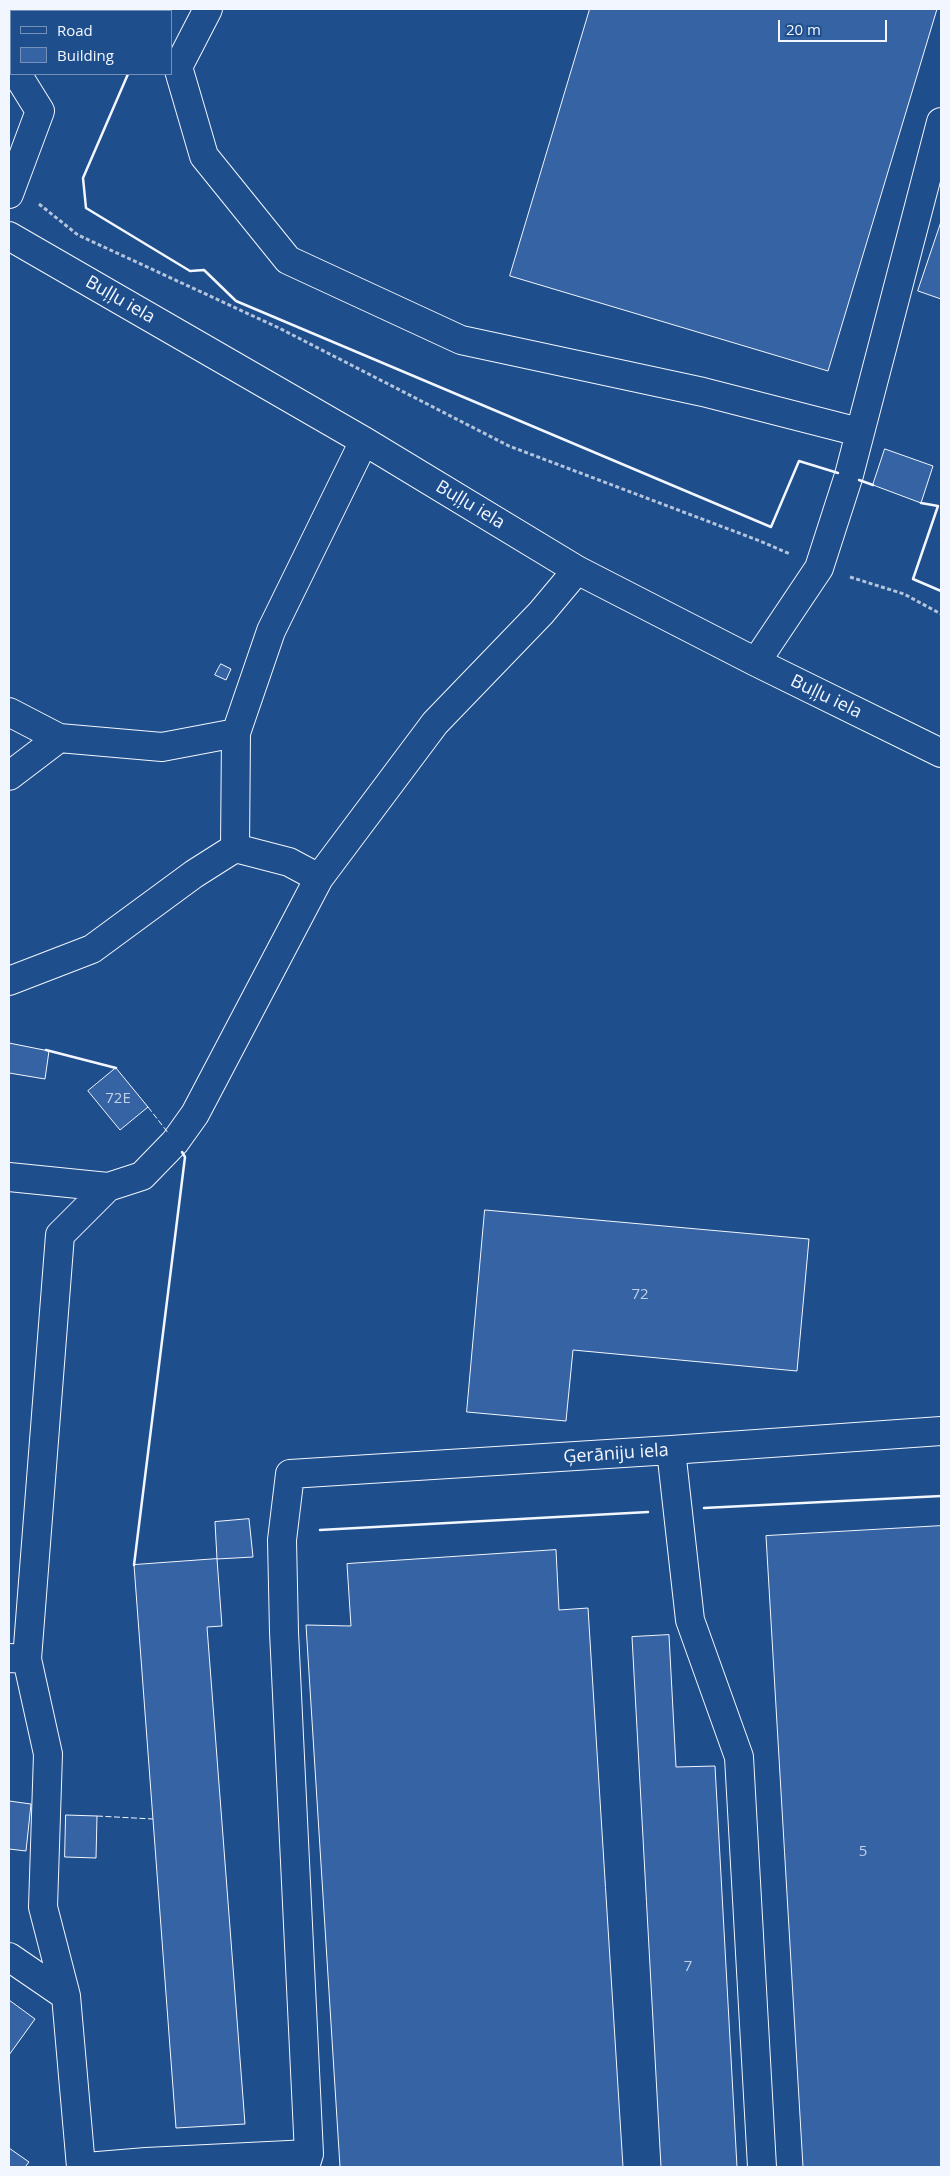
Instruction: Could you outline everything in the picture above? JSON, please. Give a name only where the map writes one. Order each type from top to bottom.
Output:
[{"type":"street","points":[[208,9],[178,67],[204,156],[288,260],[461,340],[703,392],[859,432]]},
{"type":"street","points":[[11,189],[40,111],[18,75]]},
{"type":"street","points":[[756,662],[820,568],[849,475],[941,122]]},
{"type":"street","name":"Buļļu iela","points":[[9,236],[364,441],[577,570],[756,662],[941,753]]},
{"type":"street","points":[[235,848],[236,733],[271,631],[364,441]]},
{"type":"street","points":[[81,2167],[66,1996],[43,1907],[48,1754],[18,1658],[60,1235],[108,1188],[142,1176],[176,1142],[195,1114],[319,878],[435,723],[541,612],[577,570]]},
{"type":"street","points":[[9,712],[59,738],[162,747],[236,733]]},
{"type":"street","points":[[9,776],[59,738]]},
{"type":"street","points":[[9,981],[92,948],[194,874],[235,848],[289,862],[319,878]]},
{"type":"street","points":[[9,1178],[108,1188]]},
{"type":"street","name":"Ģerāniju iela","points":[[307,2161],[284,1632],[282,1540],[290,1474],[941,1431]]},
{"type":"street","points":[[671,1450],[690,1620],[739,1756],[762,2167]]},
{"type":"street","points":[[9,1957],[66,1996]]},
{"type":"street","points":[[86,2167],[146,2162],[307,2161]]},
{"type":"path","points":[[11,189],[78,235],[279,328],[509,446],[760,541],[820,568],[904,594],[941,614]]},
{"type":"building","points":[[590,9],[937,9],[828,371],[510,276]]},
{"type":"building","points":[[941,222],[941,299],[918,291]]},
{"type":"building","points":[[885,449],[933,466],[921,503],[873,485]]},
{"type":"building","points":[[221,664],[231,669],[226,680],[215,675]]},
{"type":"building","points":[[9,1043],[49,1051],[45,1079],[9,1073]]},
{"type":"building","points":[[116,1068],[148,1107],[120,1130],[88,1091]]},
{"type":"building","points":[[485,1210],[809,1239],[797,1371],[573,1350],[566,1421],[467,1412]]},
{"type":"building","points":[[249,1519],[253,1557],[217,1559],[215,1522]]},
{"type":"building","points":[[941,1526],[941,2167],[803,2167],[766,1536]]},
{"type":"building","points":[[556,1550],[559,1610],[588,1608],[623,2167],[340,2167],[306,1625],[351,1626],[347,1564]]},
{"type":"building","points":[[217,1559],[222,1626],[207,1627],[245,2124],[176,2128],[134,1565]]},
{"type":"building","points":[[669,1635],[676,1767],[715,1766],[737,2167],[661,2167],[632,1637]]},
{"type":"building","points":[[9,1801],[31,1804],[26,1851],[9,1849]]},
{"type":"building","points":[[66,1815],[97,1816],[96,1858],[65,1857]]},
{"type":"building","points":[[9,2000],[35,2019],[9,2055]]},
{"type":"building","points":[[9,2148],[29,2162],[25,2167],[9,2167]]},
{"type":"fence","points":[[148,1107],[169,1134]]},
{"type":"fence","points":[[97,1816],[153,1819]]},
{"type":"wall","points":[[128,75],[83,178],[86,208],[190,271],[204,270],[236,301],[771,527],[799,461],[838,473]]},
{"type":"wall","points":[[859,480],[873,485]]},
{"type":"wall","points":[[921,503],[938,506],[913,579],[941,591]]},
{"type":"wall","points":[[46,1050],[116,1068]]},
{"type":"wall","points":[[134,1565],[185,1157],[182,1152]]},
{"type":"wall","points":[[704,1508],[941,1496]]},
{"type":"wall","points":[[320,1530],[648,1512]]}]
